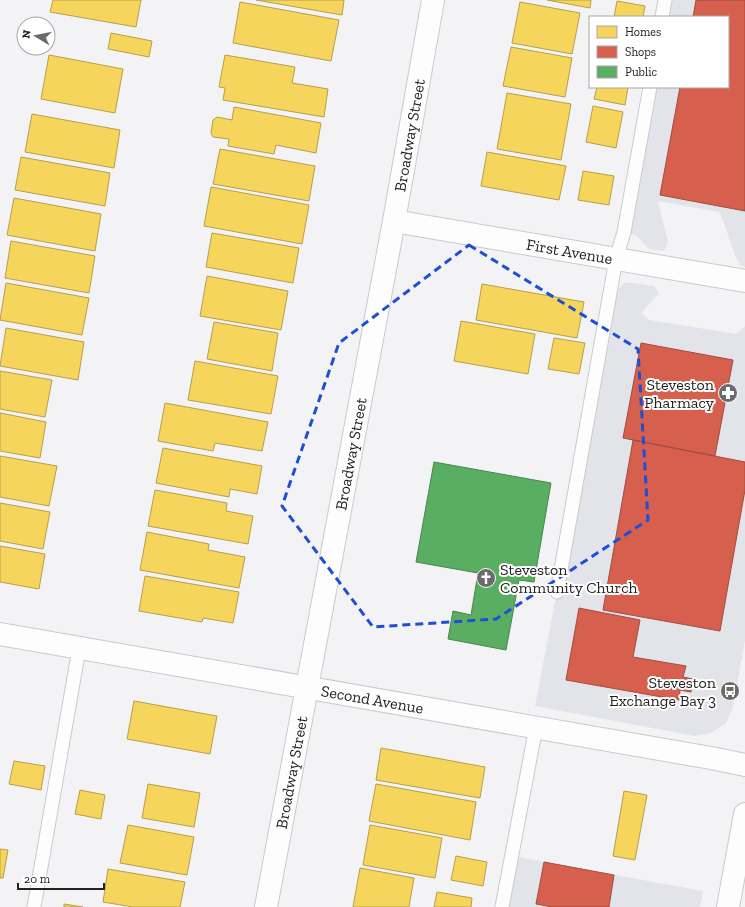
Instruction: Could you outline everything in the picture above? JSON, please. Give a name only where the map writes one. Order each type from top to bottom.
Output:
[{"type":"street","name":"Broadway Street","points":[[266,907],[394,221],[433,0]]},
{"type":"street","name":"First Avenue","points":[[394,221],[745,281]]},
{"type":"street","name":"Second Avenue","points":[[0,634],[79,649],[307,687],[701,756],[745,765]]},
{"type":"street","points":[[728,907],[745,814]]},
{"type":"lane","points":[[662,16],[665,0]]},
{"type":"lane","points":[[557,592],[616,259],[624,232],[650,88]]},
{"type":"lane","points":[[34,907],[79,649]]},
{"type":"lane","points":[[502,907],[536,727]]},
{"type":"highlighted area","points":[[469,245],[638,349],[648,520],[496,619],[373,627],[282,506],[339,343]]},
{"type":"shaded area","points":[[665,0],[745,0],[745,267],[741,266],[735,255],[720,212],[658,201],[668,242],[664,251],[649,249],[637,236],[624,232],[650,88],[729,88],[729,16],[662,16]]},
{"type":"shaded area","points":[[625,282],[654,286],[659,293],[641,313],[649,320],[737,334],[745,326],[745,640],[733,707],[726,723],[711,733],[695,736],[535,706],[557,592],[610,288],[619,289]]},
{"type":"shaded area","points":[[512,856],[703,891],[700,907],[502,907]]},
{"type":"building: Homes","points":[[53,0],[141,0],[136,27],[50,12]]},
{"type":"building: Homes","points":[[256,0],[344,0],[342,15]]},
{"type":"building: Homes","points":[[547,0],[591,0],[590,8]]},
{"type":"building: Homes","points":[[617,1],[645,6],[643,16],[614,16]]},
{"type":"building: Homes","points":[[240,2],[339,20],[331,61],[233,43]]},
{"type":"building: Homes","points":[[520,2],[580,13],[572,54],[512,43]]},
{"type":"building: Homes","points":[[111,33],[152,41],[149,57],[108,49]]},
{"type":"building: Homes","points":[[511,47],[572,58],[565,97],[503,86]]},
{"type":"building: Homes","points":[[225,55],[295,67],[292,83],[328,89],[324,117],[223,100],[225,88],[219,87]]},
{"type":"building: Homes","points":[[49,56],[123,69],[115,113],[41,99]]},
{"type":"building: Homes","points":[[597,88],[628,88],[625,105],[594,99]]},
{"type":"building: Homes","points":[[507,93],[571,104],[561,160],[497,149]]},
{"type":"building: Homes","points":[[593,106],[623,112],[616,148],[586,142]]},
{"type":"building: Homes","points":[[234,107],[321,123],[316,153],[276,145],[274,154],[228,146],[229,139],[213,137],[211,133],[213,120],[217,117],[232,120]]},
{"type":"building: Homes","points":[[32,114],[120,130],[114,168],[25,152]]},
{"type":"building: Homes","points":[[220,149],[315,166],[309,201],[213,184]]},
{"type":"building: Homes","points":[[487,152],[566,166],[559,200],[481,186]]},
{"type":"building: Homes","points":[[21,157],[110,173],[105,206],[15,190]]},
{"type":"building: Homes","points":[[583,171],[614,176],[609,205],[578,200]]},
{"type":"building: Homes","points":[[211,187],[309,205],[302,244],[204,226]]},
{"type":"building: Homes","points":[[14,198],[101,214],[95,251],[7,235]]},
{"type":"building: Homes","points":[[212,233],[299,248],[293,283],[206,267]]},
{"type":"building: Homes","points":[[11,241],[95,256],[89,293],[5,278]]},
{"type":"building: Homes","points":[[207,276],[288,291],[281,330],[200,316]]},
{"type":"building: Homes","points":[[6,283],[89,298],[82,335],[0,320]]},
{"type":"building: Homes","points":[[482,284],[584,302],[577,338],[476,320]]},
{"type":"building: Homes","points":[[461,321],[535,334],[528,374],[454,361]]},
{"type":"building: Homes","points":[[214,322],[278,333],[272,371],[207,359]]},
{"type":"building: Homes","points":[[6,328],[84,342],[78,380],[0,366]]},
{"type":"building: Homes","points":[[554,338],[585,343],[579,374],[548,369]]},
{"type":"building: Homes","points":[[195,361],[278,376],[271,414],[188,400]]},
{"type":"building: Homes","points":[[0,371],[52,380],[45,417],[0,409]]},
{"type":"building: Homes","points":[[165,403],[268,422],[262,451],[215,443],[213,451],[158,441]]},
{"type":"building: Homes","points":[[0,413],[46,422],[40,458],[0,451]]},
{"type":"building: Homes","points":[[163,448],[262,466],[257,494],[230,489],[229,497],[156,483]]},
{"type":"building: Homes","points":[[0,456],[57,466],[49,506],[0,497]]},
{"type":"building: Homes","points":[[155,490],[227,503],[226,511],[253,516],[248,544],[148,526]]},
{"type":"building: Homes","points":[[0,503],[50,512],[43,549],[0,541]]},
{"type":"building: Homes","points":[[147,532],[209,544],[208,550],[245,557],[239,588],[140,570]]},
{"type":"building: Homes","points":[[0,546],[45,554],[39,589],[0,582]]},
{"type":"building: Homes","points":[[145,576],[239,592],[233,623],[203,618],[202,622],[139,611]]},
{"type":"building: Homes","points":[[134,701],[217,716],[210,754],[127,739]]},
{"type":"building: Homes","points":[[381,748],[485,767],[480,798],[376,780]]},
{"type":"building: Homes","points":[[14,761],[45,766],[41,790],[9,784]]},
{"type":"building: Homes","points":[[148,784],[200,793],[194,827],[142,818]]},
{"type":"building: Homes","points":[[376,784],[476,802],[470,840],[369,821]]},
{"type":"building: Homes","points":[[80,790],[105,795],[101,819],[75,814]]},
{"type":"building: Homes","points":[[624,791],[647,795],[635,860],[613,856]]},
{"type":"building: Homes","points":[[128,825],[194,837],[187,875],[120,863]]},
{"type":"building: Homes","points":[[370,825],[442,838],[435,878],[363,865]]},
{"type":"building: Homes","points":[[0,849],[8,850],[3,878],[0,878]]},
{"type":"building: Homes","points":[[456,856],[487,862],[483,886],[451,880]]},
{"type":"building: Homes","points":[[360,868],[414,878],[409,907],[353,907]]},
{"type":"building: Homes","points":[[108,869],[185,882],[180,907],[133,907],[103,902]]},
{"type":"building: Homes","points":[[437,892],[472,898],[471,907],[434,907]]},
{"type":"building: Homes","points":[[64,904],[83,907],[64,907]]},
{"type":"building: Shops","points":[[696,0],[745,0],[745,211],[660,195],[680,88],[729,88],[729,16],[693,16]]},
{"type":"building: Shops","points":[[641,343],[733,360],[715,456],[623,438]]},
{"type":"building: Shops","points":[[633,440],[745,462],[745,490],[720,631],[603,610]]},
{"type":"building: Shops","points":[[579,608],[640,620],[633,657],[686,666],[683,677],[693,679],[691,692],[680,690],[679,700],[566,680]]},
{"type":"building: Shops","points":[[544,862],[614,875],[609,907],[552,907],[536,904]]},
{"type":"building: Public","points":[[434,462],[551,483],[534,582],[519,580],[506,650],[448,639],[453,611],[471,615],[478,573],[416,562]]},
{"type":"place","name":"Steveston Pharmacy","points":[[728,393]]},
{"type":"place","name":"Steveston Community Church","points":[[486,578]]},
{"type":"place","name":"Steveston Exchange Bay 3","points":[[730,691]]}]
